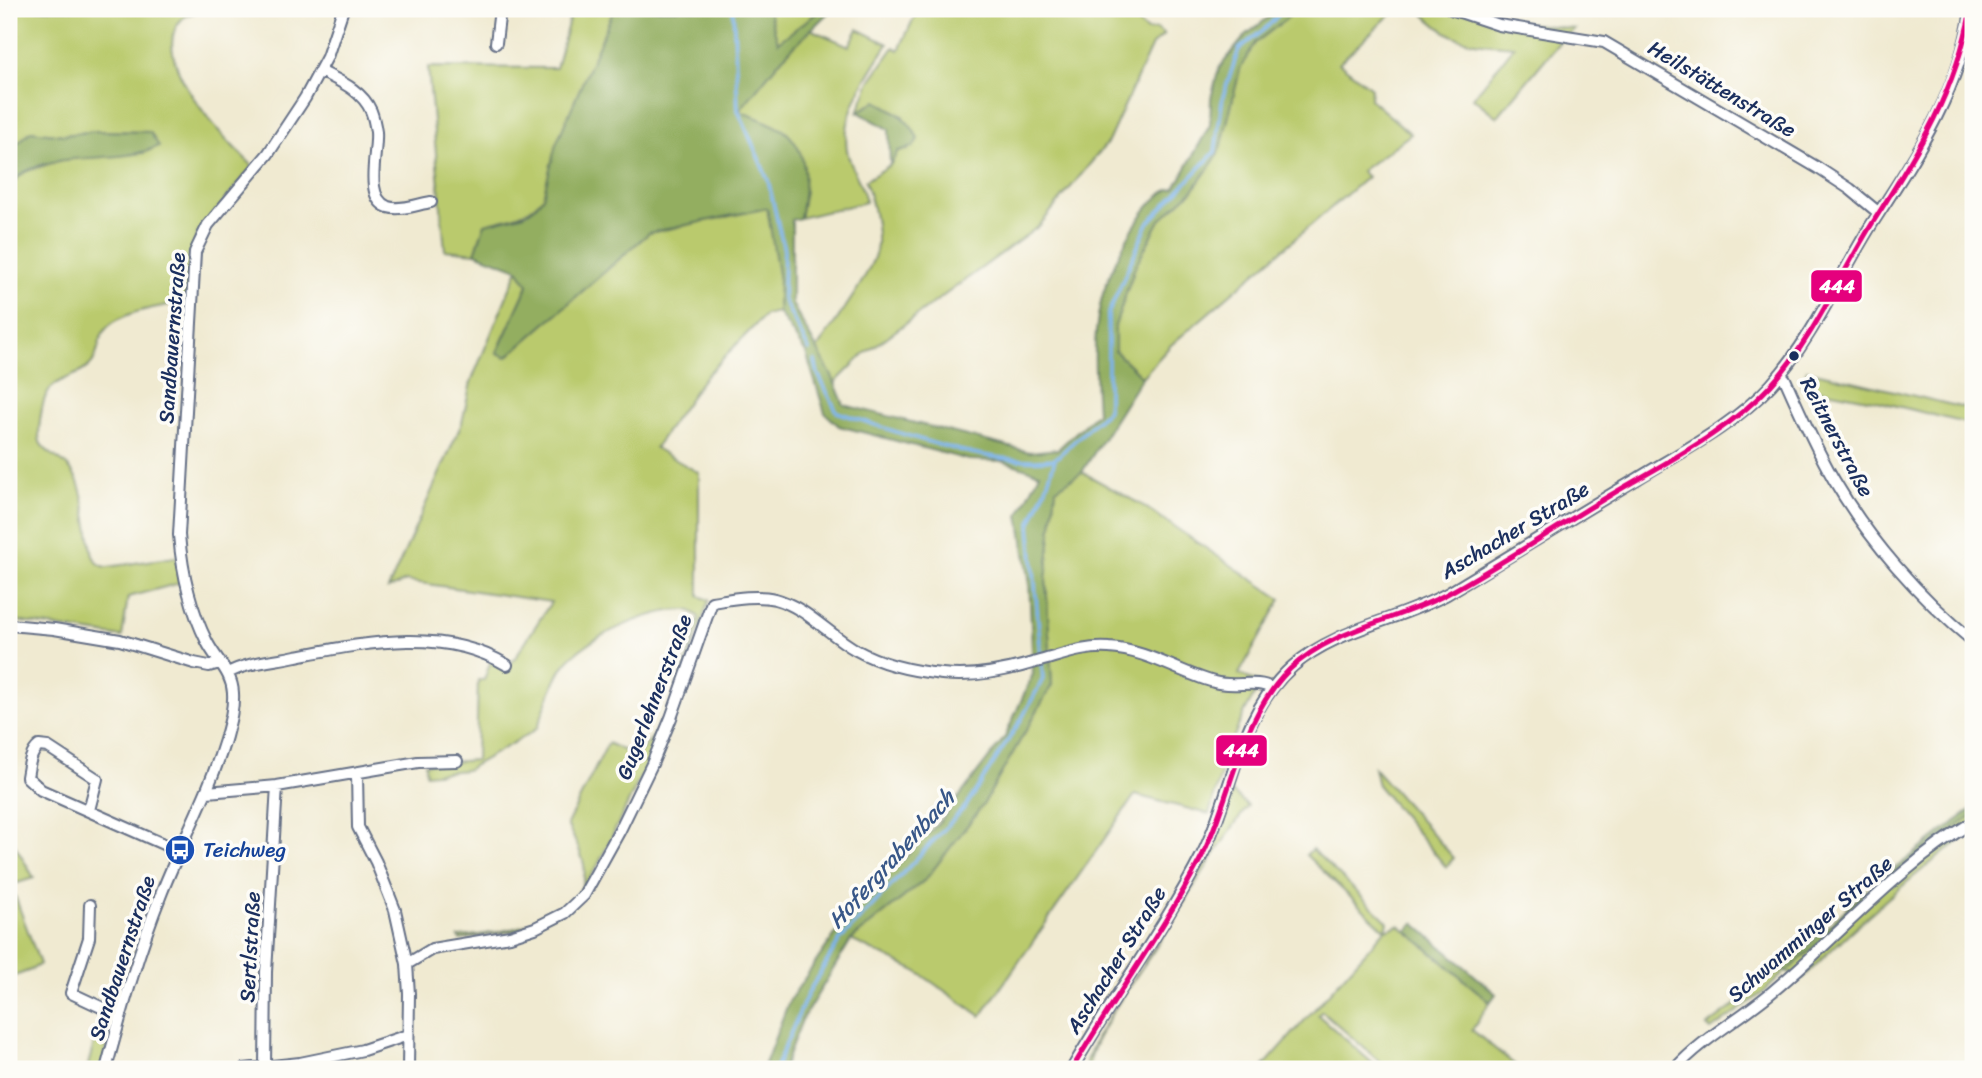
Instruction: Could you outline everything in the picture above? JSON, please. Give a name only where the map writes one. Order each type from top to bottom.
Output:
[{"type":"street","name":"Sandbauernstraße","points":[[106,1069],[120,1016],[161,894],[208,792],[230,722],[233,695],[228,673],[207,642],[181,561],[179,535],[195,252],[208,225],[268,154],[320,71],[343,9]]},
{"type":"street","points":[[496,43],[500,9]]},
{"type":"street","name":"Heilstättenstraße","points":[[1451,9],[1499,25],[1604,42],[1818,168],[1850,189],[1879,214]]},
{"type":"street","name":"Aschacher Straße","points":[[1072,1069],[1202,854],[1227,792],[1245,736],[1259,705],[1271,688],[1293,666],[1319,647],[1403,615],[1447,594],[1700,441],[1742,411],[1780,374],[1806,336],[1918,153],[1947,97],[1965,39],[1971,9]]},
{"type":"street","points":[[320,71],[354,90],[371,111],[376,132],[373,188],[377,200],[387,206],[399,208],[431,202]]},
{"type":"street","name":"Reitnerstraße","points":[[1780,374],[1785,379],[1829,470],[1856,512],[1904,572],[1973,641]]},
{"type":"street","name":"Gugerlehnerstraße","points":[[407,964],[432,949],[510,936],[535,928],[565,913],[579,900],[610,848],[652,764],[712,602],[744,598],[775,599],[814,619],[854,649],[883,663],[912,671],[946,675],[977,674],[1093,648],[1127,650],[1166,662],[1211,681],[1236,686],[1259,683],[1271,688]]},
{"type":"street","points":[[9,625],[54,628],[120,640],[194,663],[209,666],[220,663]]},
{"type":"street","points":[[228,673],[245,666],[375,642],[402,640],[463,647],[490,654],[507,665]]},
{"type":"street","points":[[89,810],[97,779],[48,747],[39,746],[29,765],[27,777],[41,790],[179,851]]},
{"type":"street","points":[[208,792],[277,786],[418,762],[457,761]]},
{"type":"street","points":[[357,774],[358,827],[376,862],[395,910],[407,964],[408,1069]]},
{"type":"street","name":"Sertlstraße","points":[[265,1067],[266,972],[277,786]]},
{"type":"street","name":"Schwamminger Straße","points":[[1675,1069],[1703,1042],[1771,993],[1875,897],[1973,822]]},
{"type":"street","points":[[90,905],[89,937],[71,993],[120,1016]]},
{"type":"street","points":[[244,1069],[373,1048],[408,1035]]},
{"type":"street","points":[[329,1057],[330,1069]]},
{"type":"green space","points":[[9,9],[208,9],[183,18],[173,34],[173,54],[180,75],[208,118],[253,166],[197,234],[189,261],[186,302],[141,311],[118,319],[103,333],[92,363],[52,387],[44,402],[39,426],[41,444],[70,468],[78,482],[93,556],[97,562],[107,567],[176,557],[180,583],[128,597],[122,637],[9,620],[9,187],[24,172],[62,160],[144,153],[158,146],[150,132],[96,131],[64,135],[31,131],[9,151]]},
{"type":"green space","points":[[572,9],[614,9],[543,197],[524,212],[485,224],[475,253],[445,250],[428,67],[556,68]]},
{"type":"green space","points":[[614,9],[768,9],[778,42],[822,9],[832,9],[782,58],[739,111],[772,124],[788,134],[803,163],[804,185],[800,218],[792,220],[792,304],[833,378],[844,405],[1030,452],[1058,449],[1097,413],[1097,319],[1103,293],[1118,257],[1139,219],[1151,204],[1163,193],[1175,188],[1210,125],[1211,98],[1219,68],[1246,35],[1279,9],[1296,9],[1255,43],[1240,69],[1222,144],[1215,159],[1193,190],[1160,220],[1135,267],[1115,326],[1115,351],[1142,377],[1082,472],[1056,489],[1046,579],[1052,685],[983,805],[926,879],[851,940],[802,1020],[783,1069],[763,1069],[789,1001],[845,920],[942,819],[1005,737],[1033,674],[1029,578],[1019,515],[1040,473],[1003,461],[969,460],[839,426],[825,413],[806,353],[778,312],[779,280],[767,208],[649,233],[507,357],[497,353],[528,285],[518,269],[475,253],[485,224],[525,214],[543,197],[556,144]]},
{"type":"green space","points":[[768,9],[822,9],[778,43]]},
{"type":"green space","points":[[918,9],[1123,9],[1147,31],[1157,29],[1164,35],[1152,45],[1108,142],[1039,226],[864,354],[835,383],[817,349],[852,298],[874,256],[877,229],[865,181],[890,165],[898,151],[908,150],[903,116],[876,101],[858,112],[870,81],[894,47],[899,50]]},
{"type":"green space","points":[[1296,9],[1396,9],[1339,63],[1371,88],[1370,99],[1411,134],[1361,171],[1367,177],[1171,345],[1142,377],[1115,351],[1115,326],[1135,267],[1160,220],[1193,190],[1215,159],[1222,144],[1240,69],[1255,43]]},
{"type":"green space","points":[[1419,9],[1470,9],[1518,22],[1575,29],[1562,39],[1497,117],[1473,98],[1514,46],[1473,42],[1451,35]]},
{"type":"green space","points":[[810,29],[849,46],[858,29],[888,44],[858,94],[846,136],[851,164],[866,202],[800,218],[805,191],[738,111]]},
{"type":"green space","points":[[876,101],[901,116],[918,139],[913,147],[898,151],[890,165],[889,129],[858,112]]},
{"type":"green space","points":[[31,131],[64,135],[96,131],[150,132],[159,146],[126,155],[41,165],[23,173],[9,187],[9,151]]},
{"type":"green space","points":[[768,208],[779,280],[778,312],[765,315],[703,379],[655,448],[699,473],[699,596],[709,600],[665,727],[598,865],[572,904],[527,929],[460,940],[459,937],[496,932],[539,920],[574,899],[583,884],[584,865],[567,824],[608,743],[635,756],[659,726],[676,692],[699,617],[688,610],[655,614],[603,635],[565,664],[553,686],[537,728],[532,732],[466,770],[426,774],[425,764],[476,760],[478,680],[484,680],[491,660],[511,664],[551,602],[406,581],[388,589],[462,423],[471,382],[518,269],[528,285],[497,352],[507,357],[649,233]]},
{"type":"green space","points":[[1807,370],[1973,410],[1973,425],[1873,400],[1801,386]]},
{"type":"green space","points":[[1082,472],[1142,505],[1281,599],[1239,674],[1261,684],[1236,731],[1209,814],[1135,795],[981,1016],[916,971],[851,940],[926,879],[983,805],[1052,685],[1046,579],[1056,489]]},
{"type":"green space","points":[[1374,768],[1454,858],[1446,867],[1378,786]]},
{"type":"green space","points":[[1232,792],[1248,806],[1117,1005],[1091,1055],[1089,1069],[1086,1069],[1086,1061],[1097,1037],[1207,857]]},
{"type":"green space","points":[[1973,808],[1973,816],[1923,851],[1876,890],[1786,972],[1783,969],[1862,894]]},
{"type":"green space","points":[[1973,816],[1973,831],[1885,901],[1803,978],[1785,972],[1764,992],[1711,1030],[1707,1026],[1783,969],[1786,972],[1876,890],[1923,851]]},
{"type":"green space","points":[[9,835],[34,878],[11,885],[40,964],[9,978]]},
{"type":"green space","points":[[1312,849],[1388,922],[1386,930],[1399,925],[1490,1002],[1472,1030],[1520,1069],[1388,1069],[1322,1011],[1318,1015],[1379,1069],[1263,1067],[1385,930],[1306,855]]},
{"type":"green space","points":[[1414,923],[1496,994],[1490,1002],[1407,931]]},
{"type":"green space","points":[[101,1017],[112,1022],[113,1026],[101,1069],[87,1069]]},
{"type":"waterway","points":[[733,9],[738,110],[768,180],[784,250],[783,299],[809,350]]},
{"type":"waterway","name":"Hofergrabenbach","points":[[775,1069],[808,993],[840,940],[966,806],[1021,720],[1043,679],[1030,525],[1055,459],[1108,410],[1108,314],[1148,223],[1215,152],[1223,96],[1239,49],[1267,27],[1284,9]]},
{"type":"waterway","points":[[815,361],[818,374],[837,412],[973,453],[1029,460],[1055,459]]},
{"type":"transit line","name":"444","points":[[1072,1069],[1171,912],[1201,858],[1247,735],[1273,689],[1290,669],[1307,655],[1345,634],[1447,594],[1715,433],[1754,402],[1801,347],[1921,144],[1956,67],[1971,9]]},
{"type":"place","name":"Teichweg","points":[[180,850]]}]
